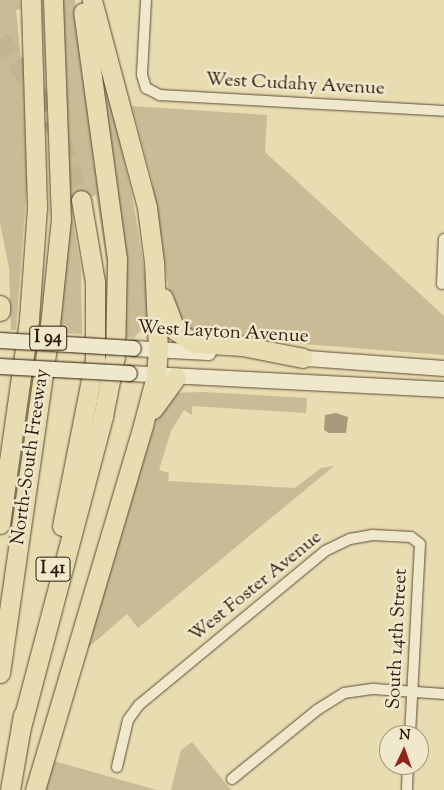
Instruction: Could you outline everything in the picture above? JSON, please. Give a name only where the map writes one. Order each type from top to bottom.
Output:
[{"type":"highway","name":"North-South Freeway","points":[[0,524],[29,319],[37,208],[31,0]]},
{"type":"highway","name":"North-South Freeway","points":[[0,673],[50,325],[61,219],[52,0]]},
{"type":"highway","points":[[21,727],[103,416],[115,356],[117,258],[83,0]]},
{"type":"highway","points":[[35,790],[143,425],[156,376],[158,349],[154,262],[147,207],[92,0]]},
{"type":"highway","name":"I 41","points":[[10,790],[95,359],[95,282],[81,200]]},
{"type":"highway","points":[[154,262],[170,322],[183,337],[194,343],[242,346],[303,358]]},
{"type":"highway","points":[[0,304],[0,311]]},
{"type":"highway","points":[[143,425],[176,377]]},
{"type":"main road","name":"West Layton Avenue","points":[[0,340],[444,368]]},
{"type":"main road","points":[[0,366],[176,377],[444,388]]},
{"type":"street","name":"West Cudahy Avenue","points":[[146,0],[142,75],[146,88],[160,94],[444,111]]},
{"type":"street","points":[[442,284],[444,239]]},
{"type":"street","name":"West Foster Avenue","points":[[117,767],[132,714],[325,551],[350,539],[373,535],[411,537],[420,544]]},
{"type":"street","name":"South 14th Street","points":[[410,725],[420,544]]},
{"type":"street","points":[[232,780],[333,698],[356,690],[412,691],[444,694]]},
{"type":"street","points":[[406,790],[407,775]]},
{"type":"shaded area","points":[[0,0],[20,0],[21,9],[16,10],[24,90],[27,183],[16,330],[11,330],[9,268],[0,223]]},
{"type":"shaded area","points":[[63,0],[75,0],[110,247],[108,271],[96,195],[70,204],[81,269],[82,334],[58,333],[68,190]]},
{"type":"shaded area","points":[[94,32],[132,195],[150,305],[149,321],[134,338],[124,337]]},
{"type":"shaded area","points":[[132,106],[267,115],[265,152],[444,316],[444,355],[187,335],[172,310],[152,181]]},
{"type":"shaded area","points":[[203,392],[307,398],[306,413],[192,406],[192,415],[184,410],[171,431],[159,470],[169,473],[168,481],[295,488],[321,468],[334,466],[138,628],[127,614],[82,653],[155,424],[153,419],[172,393]]},
{"type":"shaded area","points":[[336,413],[348,417],[346,433],[329,433],[324,430],[325,415]]},
{"type":"shaded area","points":[[192,742],[231,790],[171,790],[181,750]]},
{"type":"shaded area","points":[[50,760],[157,790],[42,790]]},
{"type":"tunnel","points":[[0,38],[38,94],[62,140],[81,200]]}]
